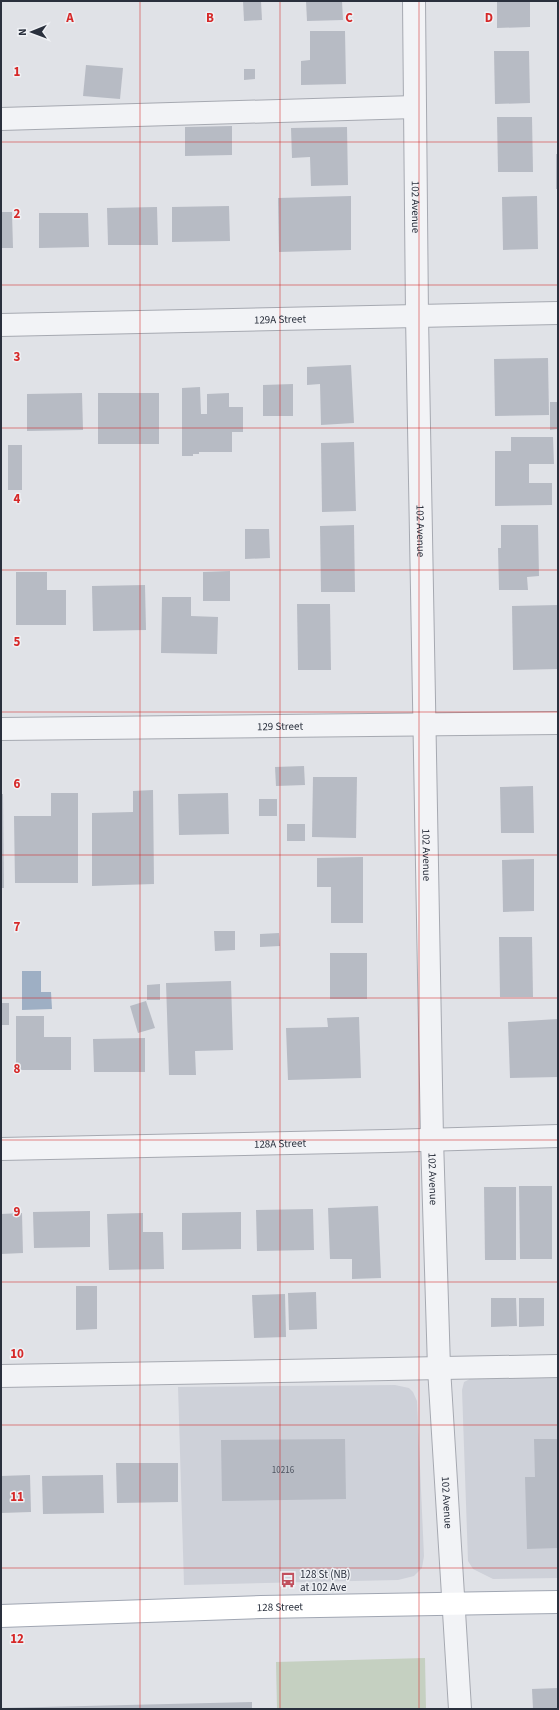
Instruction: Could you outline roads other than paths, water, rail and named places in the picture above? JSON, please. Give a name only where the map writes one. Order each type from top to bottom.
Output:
[{"type":"main road","name":"128 Street","points":[[1,1616],[269,1607],[558,1602]]},
{"type":"street","name":"102 Avenue","points":[[414,1],[417,316],[432,1140],[439,1368],[446,1503],[460,1709]]},
{"type":"street","points":[[1,119],[415,107]]},
{"type":"street","name":"129A Street","points":[[1,325],[558,313]]},
{"type":"street","name":"129 Street","points":[[1,729],[558,723]]},
{"type":"street","name":"128A Street","points":[[1,1149],[558,1136]]},
{"type":"street","points":[[1,1376],[558,1366]]},
{"type":"water","points":[[22,971],[41,971],[41,992],[51,992],[52,1009],[22,1010]]},
{"type":"place","name":"128 St (NB) at 102 Ave","points":[[288,1580]]}]
